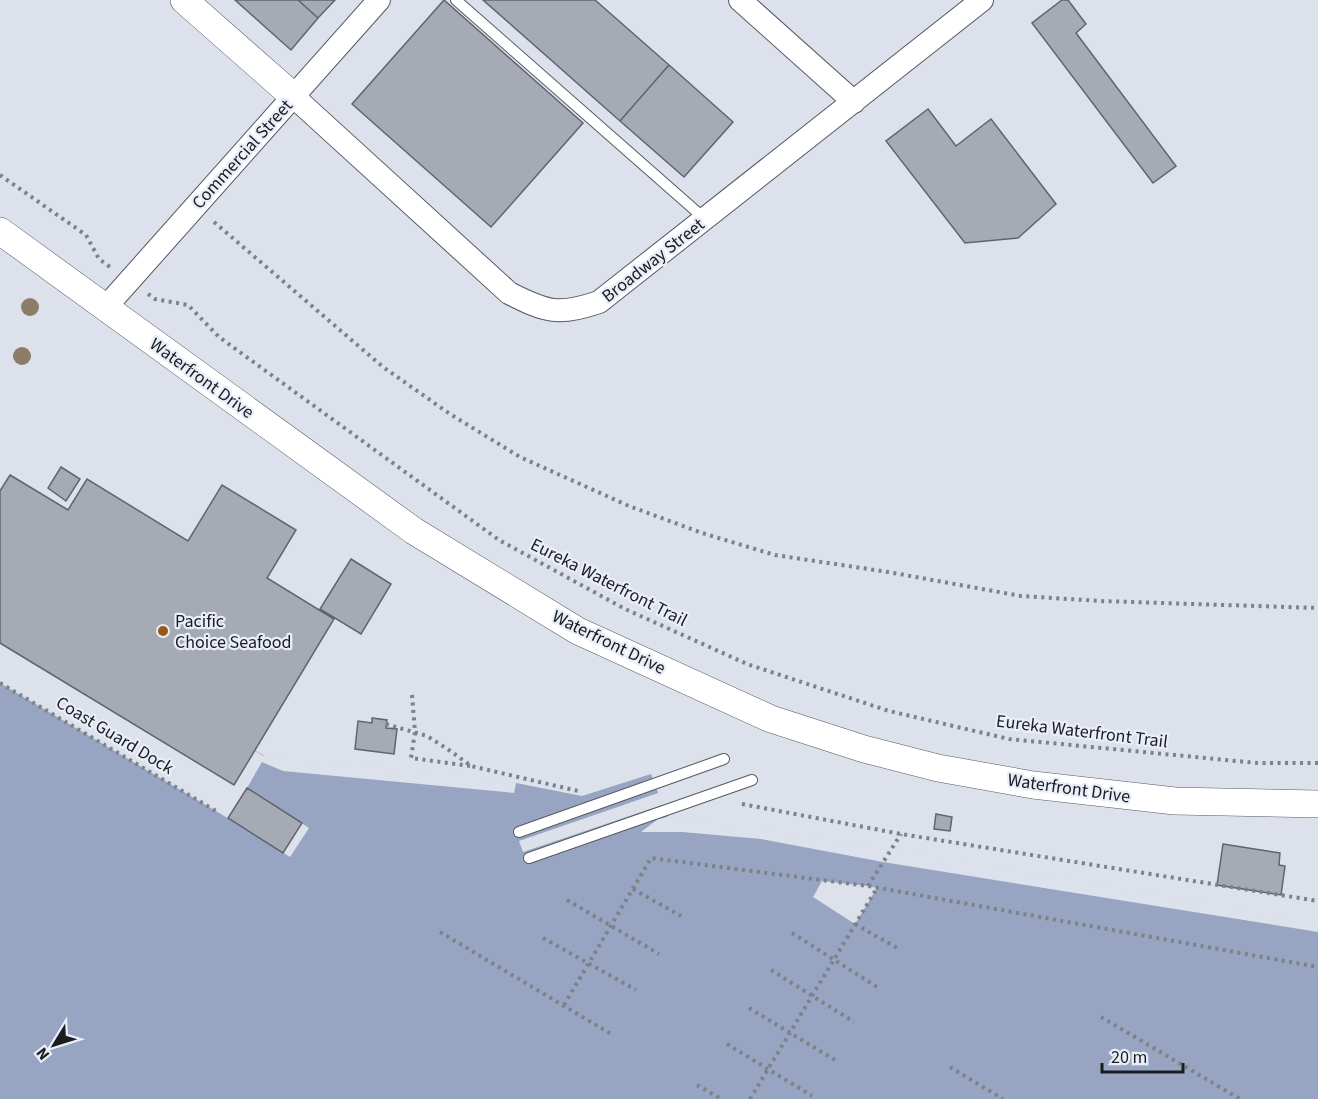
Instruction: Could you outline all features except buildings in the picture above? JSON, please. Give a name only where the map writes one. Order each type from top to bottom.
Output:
[{"type":"street","points":[[184,0],[293,96]]},
{"type":"street","name":"Commercial Street","points":[[105,308],[379,0]]},
{"type":"street","points":[[740,0],[854,102]]},
{"type":"street","name":"Broadway Street","points":[[293,96],[509,293],[544,309],[561,312],[581,309],[599,302],[982,0]]},
{"type":"street","name":"Waterfront Drive","points":[[0,231],[430,541],[578,631],[771,719],[864,749],[938,768],[1033,785],[1175,801],[1318,804]]},
{"type":"lane","points":[[456,0],[705,219]]},
{"type":"lane","points":[[519,832],[724,759]]},
{"type":"lane","points":[[529,858],[752,780]]},
{"type":"path","name":"Eureka Waterfront Trail","points":[[0,175],[86,235],[99,259],[155,300],[188,304],[219,337],[500,540],[625,609],[747,664],[889,711],[1009,739],[1257,763],[1318,763]]},
{"type":"path","points":[[195,206],[383,367],[450,414],[519,457],[629,506],[702,533],[775,555],[888,572],[1021,596],[1318,608]]},
{"type":"path","name":"Coast Guard Dock","points":[[0,683],[216,811]]},
{"type":"path","points":[[412,695],[415,732],[411,758],[471,766],[579,791]]},
{"type":"path","points":[[386,723],[427,736],[471,766]]},
{"type":"path","points":[[703,797],[901,834],[1318,901]]},
{"type":"path","points":[[868,886],[901,834]]},
{"type":"path","points":[[564,1005],[651,858],[868,886],[1318,967]]},
{"type":"path","points":[[750,1099],[877,888]]},
{"type":"path","points":[[633,889],[681,916]]},
{"type":"path","points":[[567,900],[659,954]]},
{"type":"path","points":[[855,924],[899,949]]},
{"type":"path","points":[[440,932],[611,1034]]},
{"type":"path","points":[[792,933],[877,987]]},
{"type":"path","points":[[543,938],[636,990]]},
{"type":"path","points":[[771,970],[854,1022]]},
{"type":"path","points":[[749,1008],[835,1060]]},
{"type":"path","points":[[1101,1017],[1240,1099]]},
{"type":"path","points":[[727,1044],[812,1096]]},
{"type":"path","points":[[950,1067],[1004,1099]]},
{"type":"path","points":[[697,1084],[721,1099]]},
{"type":"water","points":[[0,612],[278,761],[516,783],[582,796],[651,774],[668,819],[1318,926],[1318,1099],[0,1099]]},
{"type":"pier","points":[[0,612],[264,756],[266,754],[278,758],[492,778],[516,783],[514,793],[283,771],[262,762],[247,788],[309,828],[290,857],[0,683]]},
{"type":"pier","points":[[661,792],[665,804],[523,852],[519,841]]},
{"type":"pier","points":[[672,816],[974,863],[1318,923],[1318,932],[883,862],[761,839],[682,832],[641,832],[658,819]]},
{"type":"pier","points":[[822,881],[877,888],[855,924],[813,897]]},
{"type":"place","name":"Pacific Choice Seafood","points":[[163,631]]}]
